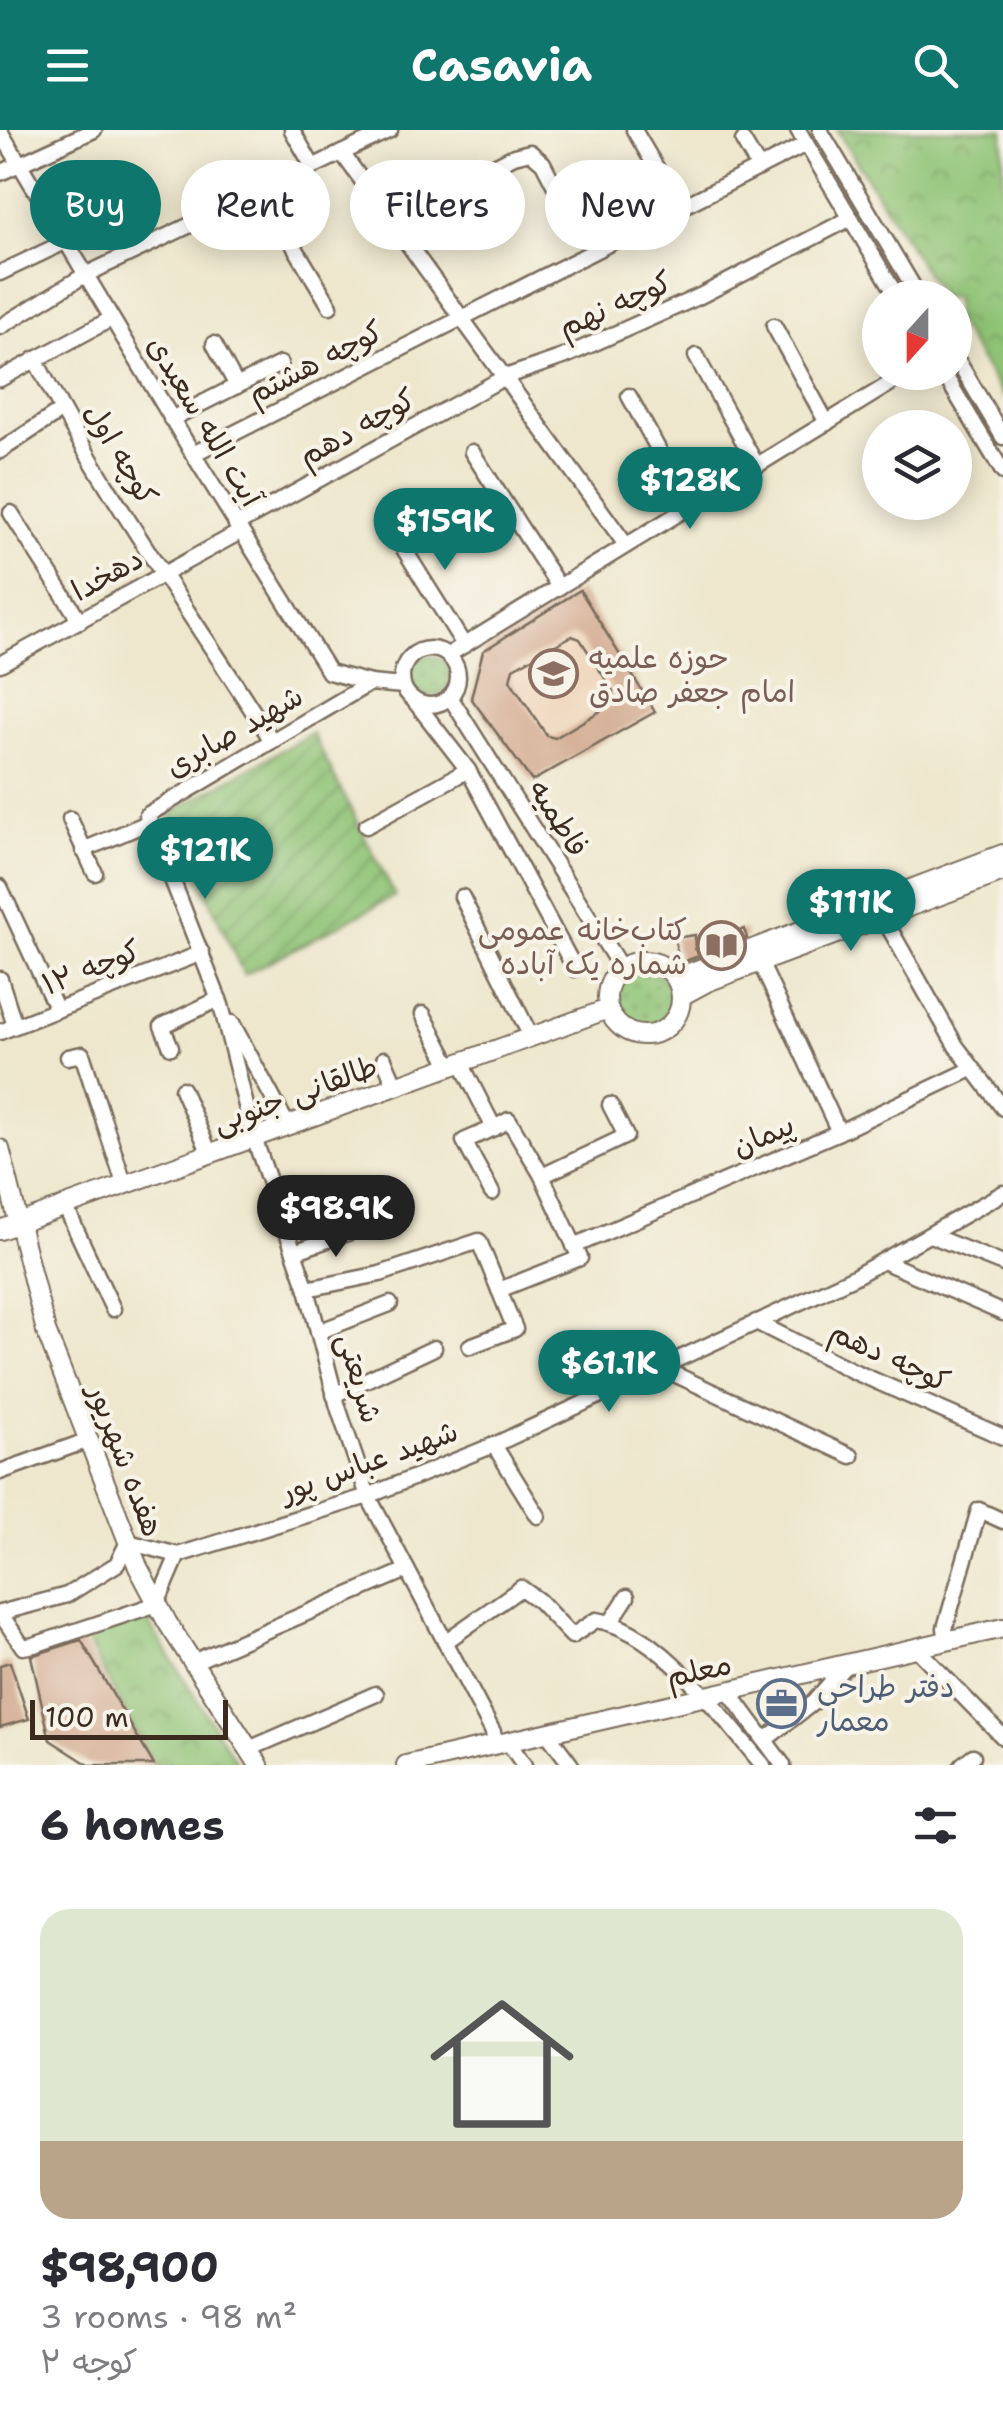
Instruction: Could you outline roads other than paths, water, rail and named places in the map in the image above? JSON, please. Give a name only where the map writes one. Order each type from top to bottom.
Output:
[{"type":"main road","points":[[678,987],[1003,854]]},
{"type":"main road","points":[[678,987],[707,982],[1003,872]]},
{"type":"main road","points":[[632,962],[656,962],[678,987],[674,1019],[656,1033],[632,1033],[613,1020],[608,1009],[608,986],[621,968],[632,962]]},
{"type":"main road","name":"طالقانی جنوبی","points":[[8,1227],[608,1009]]},
{"type":"main road","name":"هفده شهریور","points":[[0,1149],[8,1227],[128,1542],[158,1604],[254,1757]]},
{"type":"main road","name":"معلم","points":[[406,1765],[512,1755],[547,1733],[1003,1628]]},
{"type":"street","points":[[0,173],[94,130]]},
{"type":"street","points":[[292,130],[309,160]]},
{"type":"street","points":[[634,130],[652,160]]},
{"type":"street","points":[[820,130],[909,280]]},
{"type":"street","name":"آیت الله سعیدی","points":[[0,131],[30,182]]},
{"type":"street","points":[[328,160],[384,131]]},
{"type":"street","points":[[802,137],[887,280]]},
{"type":"street","name":"کوچه هشتم","points":[[691,202],[759,168],[802,137]]},
{"type":"street","points":[[743,140],[759,168]]},
{"type":"street","points":[[511,160],[530,152],[545,167]]},
{"type":"street","points":[[342,153],[350,164]]},
{"type":"street","name":"کوچه نهم","points":[[505,377],[563,357],[682,304],[850,218]]},
{"type":"street","points":[[0,326],[85,275],[181,229]]},
{"type":"street","points":[[0,273],[48,250]]},
{"type":"street","name":"آیت الله سعیدی","points":[[70,250],[329,672],[408,693]]},
{"type":"street","points":[[296,250],[330,306]]},
{"type":"street","points":[[413,250],[626,546]]},
{"type":"street","name":"کوچه هشتم","points":[[192,454],[597,250]]},
{"type":"street","points":[[0,379],[111,319]]},
{"type":"street","points":[[774,326],[827,423]]},
{"type":"street","points":[[214,344],[238,386]]},
{"type":"street","points":[[696,356],[756,466]]},
{"type":"street","name":"کوچه اول","points":[[36,359],[62,410],[162,576],[272,741]]},
{"type":"street","points":[[172,419],[280,364]]},
{"type":"street","name":"کوچه دهم","points":[[238,528],[505,377]]},
{"type":"street","points":[[972,385],[1003,437]]},
{"type":"street","points":[[448,654],[880,390]]},
{"type":"street","points":[[954,390],[1003,472]]},
{"type":"street","points":[[629,396],[690,506]]},
{"type":"street","points":[[0,450],[62,410]]},
{"type":"street","points":[[472,452],[559,587]]},
{"type":"street","points":[[12,513],[80,621]]},
{"type":"street","points":[[389,524],[464,644]]},
{"type":"street","name":"دهخدا","points":[[0,664],[162,576],[238,528]]},
{"type":"street","points":[[431,648],[448,654],[458,671],[450,697],[436,704],[420,703],[408,693],[402,668],[413,653],[431,648]]},
{"type":"street","name":"شهید صابری","points":[[150,822],[147,814],[370,683]]},
{"type":"street","name":"فاطمیه","points":[[408,693],[468,770],[575,969]]},
{"type":"street","name":"فاطمیه","points":[[450,697],[621,968]]},
{"type":"street","points":[[366,826],[468,770]]},
{"type":"street","points":[[70,820],[95,872]]},
{"type":"street","points":[[83,850],[150,822],[220,1002],[288,1126]]},
{"type":"street","points":[[0,887],[57,1010]]},
{"type":"street","points":[[462,897],[531,1037]]},
{"type":"street","points":[[882,917],[972,1069],[1003,1108]]},
{"type":"street","name":"کوچه ۱۲","points":[[7,1029],[202,953]]},
{"type":"street","points":[[760,962],[839,1132]]},
{"type":"street","points":[[0,979],[7,1029]]},
{"type":"street","points":[[171,1046],[162,1026],[220,1002]]},
{"type":"street","name":"شریعتی","points":[[220,1002],[254,1138],[307,1289],[334,1395],[368,1496],[493,1732],[512,1755]]},
{"type":"street","points":[[423,1014],[494,1128]]},
{"type":"street","points":[[68,1057],[82,1054],[124,1184]]},
{"type":"street","points":[[384,1059],[396,1087]]},
{"type":"street","name":"پیمان","points":[[499,1290],[972,1069]]},
{"type":"street","points":[[182,1089],[210,1154]]},
{"type":"street","points":[[542,1176],[626,1136],[610,1105]]},
{"type":"street","points":[[492,1193],[464,1141],[509,1120],[542,1176],[577,1252]]},
{"type":"street","name":"شهید عباس پور","points":[[178,1555],[368,1496],[494,1445],[884,1261],[1003,1193]]},
{"type":"street","points":[[66,1206],[114,1309]]},
{"type":"street","points":[[294,1252],[364,1227]]},
{"type":"street","points":[[930,1235],[1003,1264]]},
{"type":"street","points":[[307,1289],[380,1274],[479,1241],[515,1329],[470,1346]]},
{"type":"street","points":[[884,1261],[1003,1313]]},
{"type":"street","points":[[318,1332],[390,1304]]},
{"type":"street","name":"کوچه دهم","points":[[756,1322],[854,1371],[1003,1437]]},
{"type":"street","points":[[334,1395],[434,1348]]},
{"type":"street","points":[[659,1368],[851,1456]]},
{"type":"street","points":[[0,1472],[88,1440]]},
{"type":"street","points":[[494,1445],[538,1516]]},
{"type":"street","points":[[946,1642],[946,1628],[979,1510],[1003,1521]]},
{"type":"street","points":[[128,1542],[178,1555],[158,1604],[23,1647],[0,1613],[67,1595],[117,1564],[128,1542]]},
{"type":"street","points":[[194,1662],[407,1570]]},
{"type":"street","points":[[445,1642],[521,1588],[572,1636],[596,1620],[611,1622],[650,1646],[699,1686],[758,1763]]},
{"type":"street","points":[[611,1622],[626,1597]]},
{"type":"street","points":[[917,1649],[1003,1738]]},
{"type":"street","points":[[766,1739],[814,1702],[844,1666]]},
{"type":"street","points":[[729,1692],[783,1765]]},
{"type":"street","points":[[254,1757],[376,1694]]},
{"type":"street","points":[[547,1733],[571,1765]]},
{"type":"place","name":"حوزه علمیه امام جعفر صادق","points":[[554,674]]},
{"type":"place","name":"کتاب‌خانه عمومی شماره یک آباده","points":[[722,946]]},
{"type":"place","name":"دفتر طراحی معمار","points":[[782,1703]]}]
